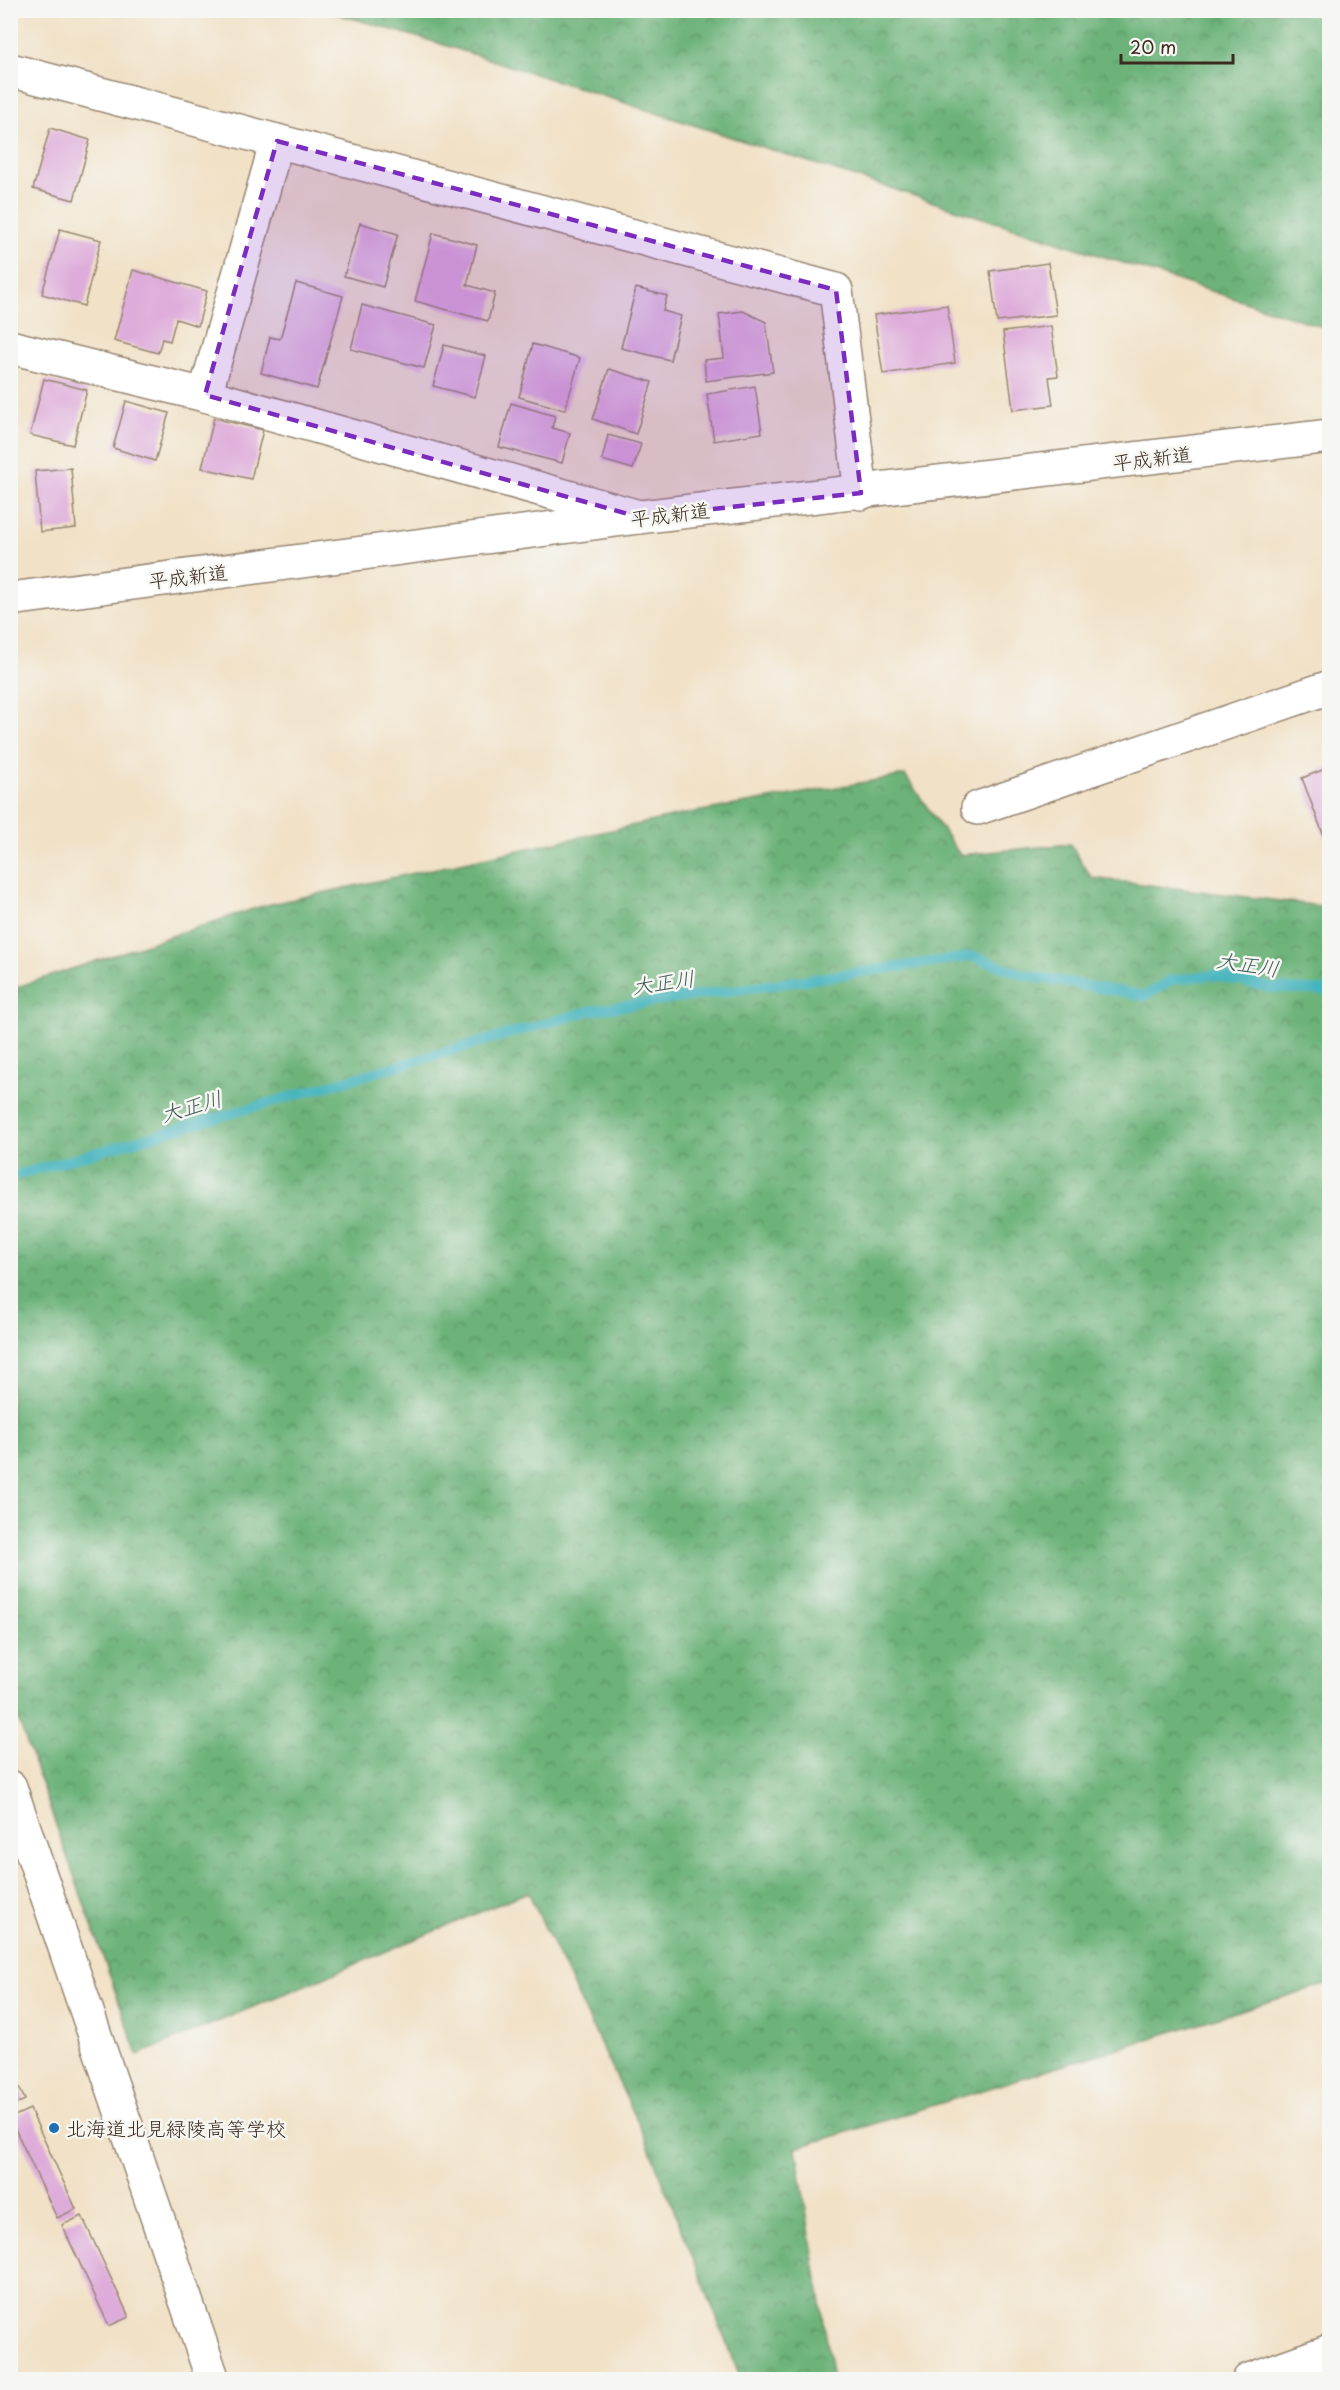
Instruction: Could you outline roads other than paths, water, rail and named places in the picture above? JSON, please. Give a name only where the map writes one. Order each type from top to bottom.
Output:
[{"type":"street","points":[[10,70],[836,290],[861,493]]},
{"type":"street","points":[[205,395],[277,141]]},
{"type":"street","points":[[10,347],[205,395],[639,517]]},
{"type":"street","name":"平成新道","points":[[10,599],[639,517],[861,493],[1329,436]]},
{"type":"street","points":[[978,808],[1329,687]]},
{"type":"street","points":[[10,1787],[213,2379]]},
{"type":"street","points":[[1249,2379],[1329,2351]]},
{"type":"waterway","name":"大正川","points":[[10,1177],[589,1011],[973,956],[1024,975],[1145,996],[1171,980],[1213,975],[1271,988],[1330,991]]},
{"type":"place","name":"北海道北見緑陵高等学校","points":[[54,2128]]}]
